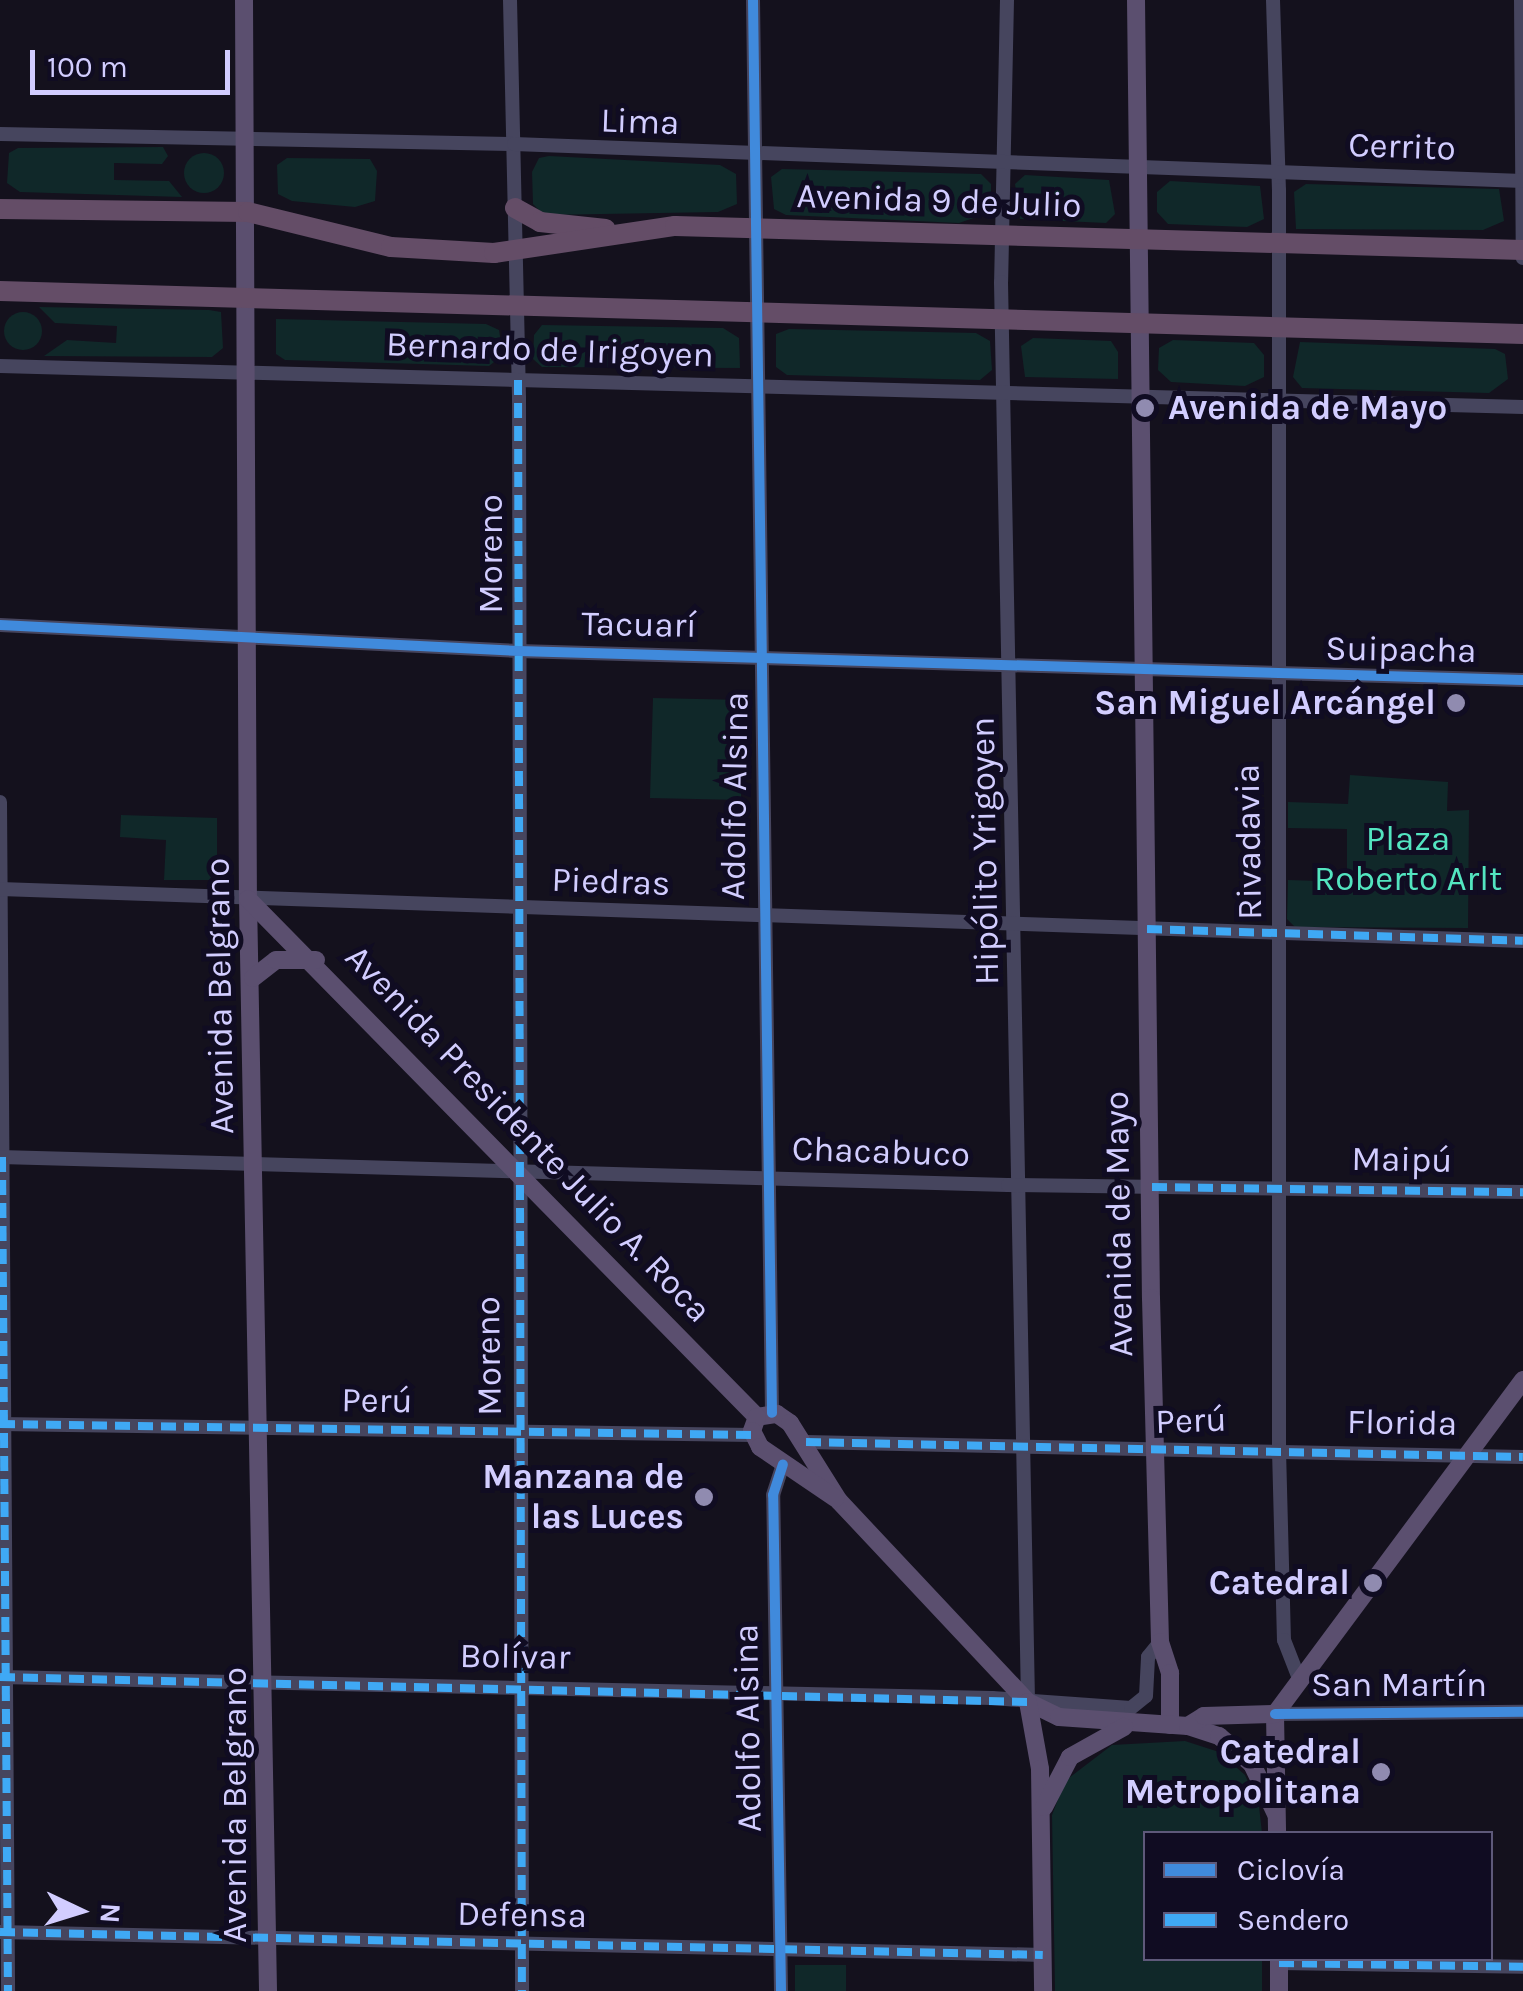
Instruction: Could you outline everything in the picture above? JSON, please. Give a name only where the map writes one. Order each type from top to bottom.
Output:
[{"type":"highway","points":[[514,208],[540,222],[628,232]]},
{"type":"highway","name":"Avenida 9 de Julio","points":[[0,209],[248,212],[391,247],[516,253],[628,232],[756,228],[1523,250]]},
{"type":"highway","points":[[0,291],[1523,334]]},
{"type":"main road","name":"Avenida Belgrano","points":[[244,0],[252,638],[248,898],[268,1684],[268,1991]]},
{"type":"main road","name":"Avenida de Mayo","points":[[1136,0],[1136,324],[1145,672],[1155,1451],[1160,1642],[1170,1668],[1179,1726]]},
{"type":"main road","name":"Avenida Presidente Julio A. Roca","points":[[248,898],[316,960],[761,1422],[783,1465],[839,1501]]},
{"type":"main road","points":[[253,978],[276,960],[316,960]]},
{"type":"main road","points":[[1277,1831],[1275,1714],[1523,1380]]},
{"type":"main road","name":"Avenida Presidente Julio A. Roca","points":[[761,1422],[806,1442],[839,1501],[1028,1702]]},
{"type":"main road","points":[[783,1465],[802,1458],[806,1442]]},
{"type":"main road","points":[[1028,1702],[1037,1727],[1044,1991]]},
{"type":"main road","name":"Bolívar","points":[[1028,1702],[1060,1717],[1179,1726],[1237,1748],[1276,1814]]},
{"type":"main road","name":"Bolívar","points":[[1179,1726],[1204,1716],[1275,1714]]},
{"type":"main road","points":[[1040,1816],[1070,1758],[1130,1724]]},
{"type":"main road","points":[[1278,1991],[1279,1961]]},
{"type":"street","name":"Moreno","points":[[510,0],[518,380],[522,1991]]},
{"type":"street","name":"Adolfo Alsina","points":[[753,0],[764,655],[761,918],[766,1178],[761,1422]]},
{"type":"street","name":"Hipólito Yrigoyen","points":[[1007,0],[1002,320],[1017,926],[1028,1702]]},
{"type":"street","name":"Rivadavia","points":[[1273,0],[1279,243],[1279,1450],[1284,1640],[1300,1681]]},
{"type":"street","points":[[1520,0],[1523,258]]},
{"type":"street","name":"Lima","points":[[0,134],[514,144],[753,157],[1278,173]]},
{"type":"street","name":"Cerrito","points":[[1278,173],[1522,181]]},
{"type":"street","name":"Bernardo de Irigoyen","points":[[0,366],[1523,407]]},
{"type":"street","name":"Tacuarí","points":[[0,625],[518,650],[1277,674]]},
{"type":"street","name":"Suipacha","points":[[1277,674],[1523,680]]},
{"type":"street","points":[[0,802],[1,1678],[8,1991]]},
{"type":"street","name":"Piedras","points":[[1,889],[761,918],[1523,941]]},
{"type":"street","name":"Chacabuco","points":[[1,1156],[1280,1188]]},
{"type":"street","name":"Maipú","points":[[1280,1188],[1523,1192]]},
{"type":"street","name":"Perú","points":[[2,1424],[520,1434],[761,1422]]},
{"type":"street","name":"Perú","points":[[806,1442],[1025,1451],[1279,1450]]},
{"type":"street","name":"Florida","points":[[1279,1450],[1523,1457]]},
{"type":"street","name":"Adolfo Alsina","points":[[781,1991],[773,1693],[774,1496],[783,1465]]},
{"type":"street","name":"Bolívar","points":[[1,1678],[773,1693],[1138,1706],[1147,1690],[1148,1657],[1160,1642]]},
{"type":"street","name":"San Martín","points":[[1275,1714],[1523,1712]]},
{"type":"street","name":"Defensa","points":[[6,1933],[780,1953],[1043,1955]]},
{"type":"street","points":[[1314,1961],[1523,1967]]},
{"type":"green space","points":[[163,147],[168,156],[162,164],[114,163],[114,180],[169,181],[182,197],[20,192],[7,183],[9,153],[18,148]]},
{"type":"green space","points":[[204,153],[218,159],[224,173],[218,187],[204,193],[190,187],[184,173],[190,159]]},
{"type":"green space","points":[[287,158],[370,159],[377,171],[375,201],[355,207],[292,201],[278,194],[277,165]]},
{"type":"green space","points":[[539,158],[720,165],[736,174],[737,204],[718,212],[544,215],[533,204],[532,172]]},
{"type":"green space","points":[[782,169],[981,174],[991,184],[991,212],[959,223],[786,215],[774,209],[771,177]]},
{"type":"green space","points":[[1025,175],[1109,180],[1115,214],[1106,223],[1020,219],[1015,184]]},
{"type":"green space","points":[[1170,181],[1260,186],[1264,219],[1247,227],[1168,224],[1157,212],[1157,192]]},
{"type":"green space","points":[[1306,184],[1499,189],[1504,221],[1483,230],[1296,229],[1294,192]]},
{"type":"green space","points":[[39,307],[221,312],[223,348],[212,357],[44,356],[67,340],[116,343],[117,326],[55,323]]},
{"type":"green space","points":[[23,312],[36,318],[42,331],[36,344],[23,350],[10,344],[4,331],[10,318]]},
{"type":"green space","points":[[276,319],[486,324],[499,330],[503,355],[489,366],[285,360],[276,354]]},
{"type":"green space","points":[[542,325],[723,328],[739,338],[740,368],[542,367],[533,359],[534,335]]},
{"type":"green space","points":[[789,329],[976,333],[990,341],[992,370],[980,380],[787,375],[776,367],[776,334]]},
{"type":"green space","points":[[1033,338],[1111,341],[1118,352],[1118,379],[1025,377],[1021,346]]},
{"type":"green space","points":[[1173,340],[1254,343],[1264,355],[1264,377],[1245,386],[1171,382],[1158,370],[1159,348]]},
{"type":"green space","points":[[1300,342],[1495,349],[1505,354],[1508,379],[1489,393],[1302,388],[1293,377]]},
{"type":"green space","points":[[653,698],[743,700],[741,800],[650,798]]},
{"type":"green space","name":"Plaza Roberto Arlt","points":[[1350,775],[1448,782],[1447,811],[1469,810],[1468,928],[1295,927],[1287,919],[1288,880],[1347,882],[1347,829],[1288,828],[1288,802],[1348,804]]},
{"type":"green space","points":[[121,815],[217,818],[217,880],[164,880],[166,840],[120,837]]},
{"type":"green space","points":[[1185,1741],[1219,1752],[1245,1775],[1259,1806],[1262,1831],[1143,1831],[1143,1961],[1262,1961],[1262,1991],[1055,1991],[1052,1815],[1065,1781],[1112,1745]]},
{"type":"green space","points":[[795,1965],[846,1965],[846,1991],[795,1991]]},
{"type":"marked path","points":[[518,380],[522,1991]]},
{"type":"marked path","points":[[1147,929],[1523,941]]},
{"type":"marked path","points":[[2,1157],[8,1991]]},
{"type":"marked path","points":[[1152,1187],[1523,1192]]},
{"type":"marked path","points":[[0,1424],[753,1435]]},
{"type":"marked path","points":[[806,1442],[1523,1457]]},
{"type":"marked path","points":[[0,1677],[1028,1702]]},
{"type":"marked path","points":[[0,1932],[1043,1955]]},
{"type":"marked path","points":[[1279,1963],[1523,1967]]},
{"type":"cycle path","points":[[753,0],[772,1413]]},
{"type":"cycle path","points":[[0,625],[518,651],[1523,680]]},
{"type":"cycle path","points":[[781,1991],[773,1495],[783,1465]]},
{"type":"cycle path","points":[[1275,1714],[1523,1712]]},
{"type":"place","name":"Avenida de Mayo","points":[[1145,408]]},
{"type":"place","name":"San Miguel Arcángel","points":[[1456,703]]},
{"type":"place","name":"Manzana de las Luces","points":[[704,1497]]},
{"type":"place","name":"Catedral","points":[[1373,1583]]},
{"type":"place","name":"Catedral Metropolitana","points":[[1381,1772]]}]
